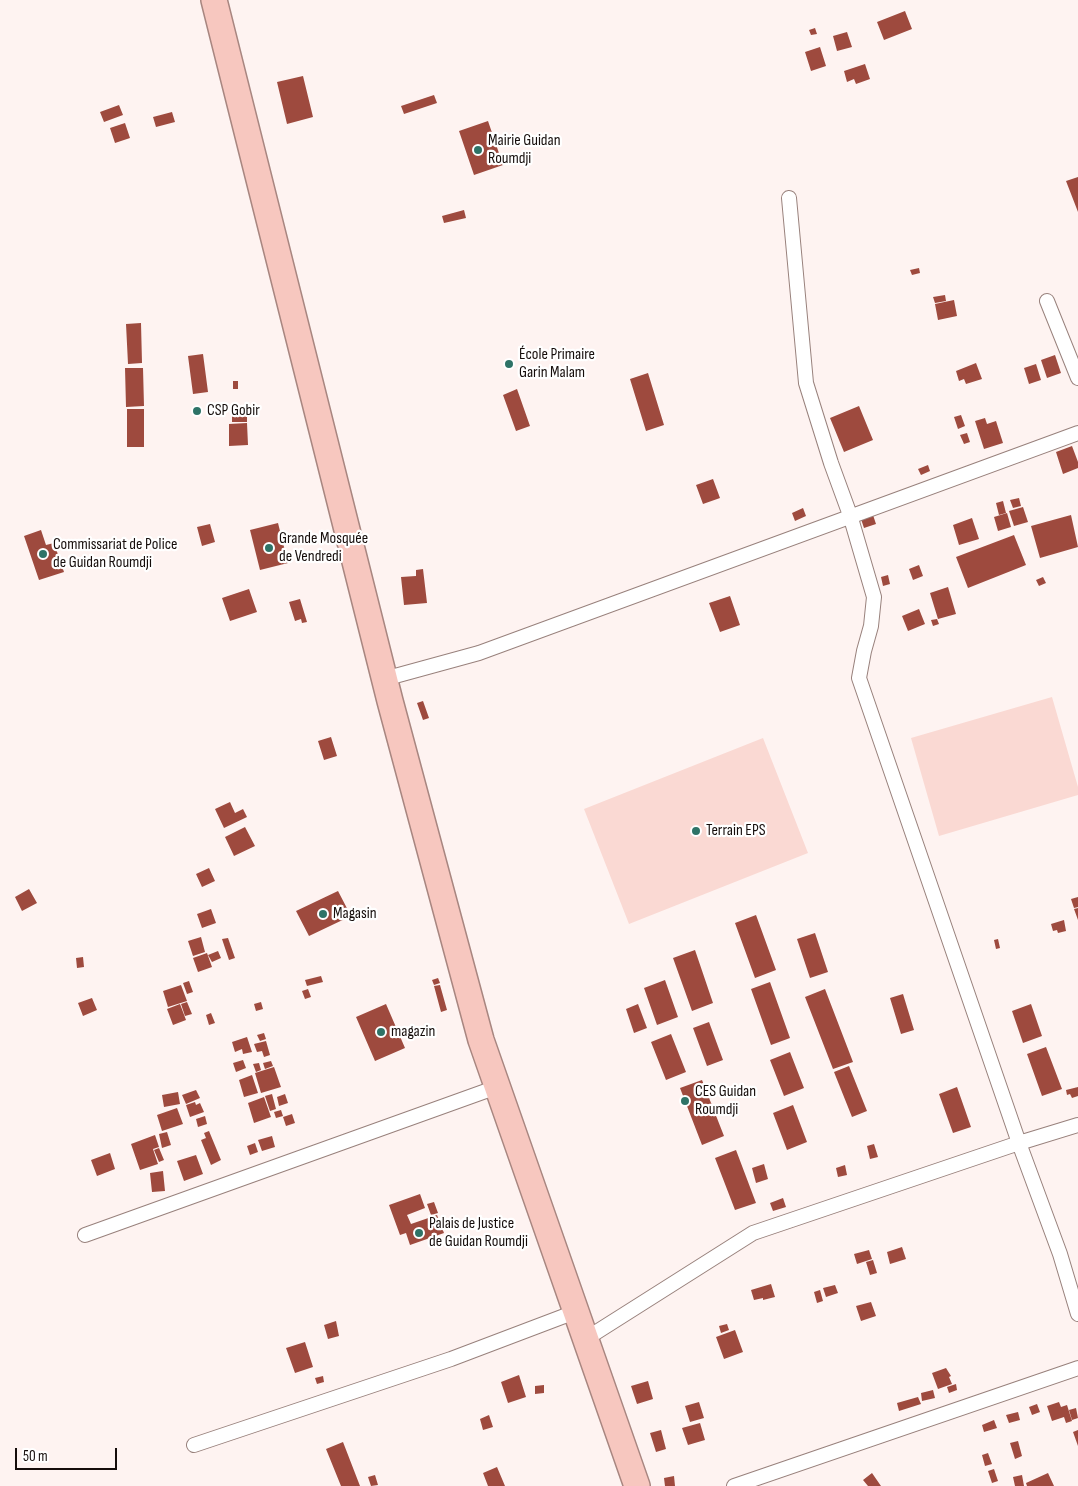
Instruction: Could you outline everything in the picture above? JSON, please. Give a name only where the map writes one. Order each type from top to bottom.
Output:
[{"type":"highway","points":[[214,0],[384,679],[481,1040],[636,1486]]},
{"type":"street","points":[[789,198],[806,383],[831,463],[850,515],[874,597],[871,626],[859,678],[1019,1143],[1060,1254],[1078,1314]]},
{"type":"street","points":[[1047,300],[1078,378]]},
{"type":"street","points":[[384,679],[479,653],[1078,432]]},
{"type":"street","points":[[84,1235],[497,1087]]},
{"type":"street","points":[[584,1340],[753,1233],[1019,1143],[1078,1125]]},
{"type":"street","points":[[194,1444],[451,1359],[575,1312]]},
{"type":"street","points":[[734,1486],[1078,1368]]},
{"type":"shaded area","points":[[1052,697],[1078,787],[1078,795],[939,836],[911,738]]},
{"type":"shaded area","name":"Terrain EPS","points":[[763,738],[808,853],[629,924],[584,809]]},
{"type":"building","points":[[905,11],[912,29],[884,40],[877,22]]},
{"type":"building","points":[[815,28],[817,34],[811,35],[809,30]]},
{"type":"building","points":[[847,32],[852,47],[837,51],[833,36]]},
{"type":"building","points":[[820,47],[826,66],[811,71],[805,52]]},
{"type":"building","points":[[865,64],[870,79],[856,84],[854,79],[847,82],[844,71]]},
{"type":"building","points":[[303,76],[313,117],[287,124],[277,82]]},
{"type":"building","points":[[434,95],[437,103],[404,114],[401,106]]},
{"type":"building","points":[[119,105],[123,115],[104,122],[100,112]]},
{"type":"building","points":[[172,112],[175,122],[156,127],[153,117]]},
{"type":"building","points":[[488,121],[503,165],[474,175],[459,131]]},
{"type":"building","points":[[125,123],[130,138],[115,143],[110,128]]},
{"type":"building","points":[[1078,177],[1078,212],[1066,181]]},
{"type":"building","points":[[464,210],[466,218],[444,223],[442,216]]},
{"type":"building","points":[[919,268],[920,273],[912,275],[910,270]]},
{"type":"building","points":[[945,295],[946,301],[935,303],[933,297]]},
{"type":"building","points":[[954,300],[957,316],[938,320],[935,304]]},
{"type":"building","points":[[141,323],[142,363],[128,364],[126,324]]},
{"type":"building","points":[[203,354],[208,392],[193,394],[188,356]]},
{"type":"building","points":[[1055,355],[1061,373],[1047,378],[1041,360]]},
{"type":"building","points":[[976,363],[982,379],[966,384],[964,379],[959,381],[956,371]]},
{"type":"building","points":[[1036,364],[1041,380],[1029,384],[1024,368]]},
{"type":"building","points":[[125,368],[143,368],[144,406],[126,407]]},
{"type":"building","points":[[648,373],[664,425],[646,431],[630,379]]},
{"type":"building","points":[[233,381],[238,381],[238,389],[233,389]]},
{"type":"building","points":[[517,389],[530,426],[516,431],[503,395]]},
{"type":"building","points":[[859,406],[873,440],[844,452],[830,418]]},
{"type":"building","points":[[127,409],[144,409],[144,447],[127,447]]},
{"type":"building","points":[[232,413],[247,413],[247,422],[232,422]]},
{"type":"building","points":[[961,415],[965,426],[958,429],[954,417]]},
{"type":"building","points":[[985,418],[987,424],[996,421],[1003,443],[984,449],[975,421]]},
{"type":"building","points":[[247,423],[248,445],[229,446],[229,424]]},
{"type":"building","points":[[967,433],[970,442],[964,444],[960,435]]},
{"type":"building","points":[[1072,446],[1078,462],[1078,468],[1063,474],[1056,452]]},
{"type":"building","points":[[928,465],[930,471],[921,475],[918,469]]},
{"type":"building","points":[[713,479],[720,498],[703,504],[696,485]]},
{"type":"building","points":[[1019,498],[1021,506],[1013,508],[1010,500]]},
{"type":"building","points":[[1003,501],[1006,513],[999,515],[996,503]]},
{"type":"building","points":[[1023,507],[1028,522],[1014,526],[1009,511]]},
{"type":"building","points":[[803,508],[806,516],[795,521],[792,513]]},
{"type":"building","points":[[1007,513],[1011,527],[998,531],[994,517]]},
{"type":"building","points":[[873,515],[876,524],[864,528],[861,519]]},
{"type":"building","points":[[1071,515],[1078,547],[1040,558],[1031,526]]},
{"type":"building","points":[[972,518],[979,539],[959,545],[953,525]]},
{"type":"building","points":[[278,523],[288,563],[260,570],[250,530]]},
{"type":"building","points":[[210,524],[215,542],[202,546],[197,527]]},
{"type":"building","points":[[41,530],[46,545],[54,543],[64,572],[39,580],[24,536]]},
{"type":"building","points":[[1014,535],[1026,565],[968,588],[956,557]]},
{"type":"building","points":[[919,565],[923,576],[913,580],[909,569]]},
{"type":"building","points":[[423,569],[427,603],[404,605],[401,577],[416,576],[416,570]]},
{"type":"building","points":[[888,575],[890,584],[883,586],[881,577]]},
{"type":"building","points":[[1043,577],[1046,583],[1039,586],[1036,580]]},
{"type":"building","points":[[948,587],[956,614],[938,619],[930,593]]},
{"type":"building","points":[[249,589],[257,612],[230,621],[222,598]]},
{"type":"building","points":[[730,596],[740,625],[720,632],[709,603]]},
{"type":"building","points":[[300,599],[307,622],[302,623],[301,619],[295,621],[289,602]]},
{"type":"building","points":[[919,609],[925,624],[908,631],[902,616]]},
{"type":"building","points":[[937,619],[939,624],[933,626],[931,620]]},
{"type":"building","points":[[423,701],[429,718],[423,720],[417,703]]},
{"type":"building","points":[[331,737],[337,756],[324,760],[318,741]]},
{"type":"building","points":[[230,802],[235,813],[243,809],[247,817],[224,828],[215,809]]},
{"type":"building","points":[[245,827],[255,846],[234,856],[225,837]]},
{"type":"building","points":[[209,868],[215,881],[202,887],[196,874]]},
{"type":"building","points":[[29,889],[37,903],[22,911],[15,897]]},
{"type":"building","name":"Magasin","points":[[338,891],[351,916],[309,936],[296,911]]},
{"type":"building","points":[[1078,897],[1078,907],[1074,908],[1071,899]]},
{"type":"building","points":[[1078,908],[1078,920],[1074,909]]},
{"type":"building","points":[[211,909],[216,923],[202,928],[197,914]]},
{"type":"building","points":[[756,915],[776,970],[755,978],[735,923]]},
{"type":"building","points":[[1064,920],[1066,931],[1058,933],[1057,930],[1053,931],[1051,924]]},
{"type":"building","points":[[815,933],[828,972],[810,978],[797,939]]},
{"type":"building","points":[[201,937],[205,952],[193,956],[188,941]]},
{"type":"building","points":[[228,938],[235,958],[229,960],[222,939]]},
{"type":"building","points":[[998,939],[1000,948],[996,949],[994,940]]},
{"type":"building","points":[[695,950],[713,1003],[692,1011],[673,958]]},
{"type":"building","points":[[218,951],[221,958],[212,962],[208,955]]},
{"type":"building","points":[[207,953],[212,967],[198,972],[193,958]]},
{"type":"building","points":[[83,957],[84,967],[77,968],[76,958]]},
{"type":"building","points":[[321,976],[323,982],[307,986],[305,980]]},
{"type":"building","points":[[438,978],[440,983],[434,985],[432,980]]},
{"type":"building","points":[[665,980],[678,1017],[657,1025],[644,988]]},
{"type":"building","points":[[189,981],[193,992],[187,994],[183,983]]},
{"type":"building","points":[[770,982],[790,1038],[771,1045],[751,989]]},
{"type":"building","points":[[181,985],[187,1001],[168,1007],[163,991]]},
{"type":"building","points":[[440,985],[447,1010],[441,1012],[434,986]]},
{"type":"building","points":[[308,989],[311,997],[305,999],[302,991]]},
{"type":"building","points":[[825,989],[853,1062],[833,1069],[805,997]]},
{"type":"building","points":[[903,994],[914,1030],[901,1034],[890,998]]},
{"type":"building","points":[[92,998],[97,1010],[83,1016],[78,1003]]},
{"type":"building","points":[[187,1002],[192,1014],[185,1016],[181,1004]]},
{"type":"building","points":[[261,1002],[263,1009],[256,1011],[254,1004]]},
{"type":"building","points":[[180,1004],[186,1020],[173,1025],[167,1009]]},
{"type":"building","name":"magazin","points":[[386,1004],[405,1048],[375,1061],[356,1017]]},
{"type":"building","points":[[638,1004],[647,1028],[634,1033],[626,1009]]},
{"type":"building","points":[[1031,1004],[1042,1036],[1023,1043],[1012,1011]]},
{"type":"building","points":[[211,1013],[215,1023],[209,1025],[206,1015]]},
{"type":"building","points":[[709,1022],[723,1060],[707,1066],[693,1028]]},
{"type":"building","points":[[264,1033],[266,1039],[260,1041],[257,1035]]},
{"type":"building","points":[[671,1034],[686,1072],[666,1080],[651,1042]]},
{"type":"building","points":[[247,1037],[252,1052],[243,1054],[242,1049],[235,1052],[232,1042]]},
{"type":"building","points":[[266,1041],[270,1055],[264,1057],[262,1051],[257,1052],[254,1044]]},
{"type":"building","points":[[1046,1047],[1062,1089],[1042,1096],[1027,1054]]},
{"type":"building","points":[[790,1052],[804,1088],[784,1096],[770,1060]]},
{"type":"building","points":[[243,1060],[246,1068],[236,1072],[233,1063]]},
{"type":"building","points":[[271,1061],[273,1066],[265,1069],[263,1063]]},
{"type":"building","points":[[259,1063],[261,1070],[256,1072],[253,1064]]},
{"type":"building","points":[[849,1066],[867,1111],[852,1117],[834,1072]]},
{"type":"building","points":[[274,1067],[281,1087],[261,1093],[255,1073]]},
{"type":"building","points":[[252,1075],[258,1093],[244,1097],[239,1080]]},
{"type":"building","points":[[702,1080],[724,1136],[702,1145],[680,1088]]},
{"type":"building","points":[[957,1087],[971,1127],[953,1133],[939,1094]]},
{"type":"building","points":[[1078,1087],[1078,1096],[1072,1098],[1070,1094],[1067,1095],[1066,1090]]},
{"type":"building","points":[[196,1090],[200,1098],[186,1104],[182,1095]]},
{"type":"building","points":[[178,1092],[180,1104],[164,1107],[162,1095]]},
{"type":"building","points":[[272,1094],[276,1109],[270,1111],[265,1096]]},
{"type":"building","points":[[285,1094],[288,1103],[279,1106],[277,1097]]},
{"type":"building","points":[[264,1097],[271,1117],[254,1123],[248,1103]]},
{"type":"building","points":[[195,1102],[196,1105],[200,1103],[204,1112],[190,1117],[186,1105]]},
{"type":"building","points":[[793,1105],[807,1142],[787,1150],[773,1113]]},
{"type":"building","points":[[177,1108],[183,1124],[162,1131],[157,1115]]},
{"type":"building","points":[[281,1110],[283,1116],[276,1118],[274,1112]]},
{"type":"building","points":[[292,1114],[295,1123],[286,1126],[283,1117]]},
{"type":"building","points":[[205,1116],[207,1124],[198,1127],[196,1119]]},
{"type":"building","points":[[209,1131],[221,1160],[211,1165],[201,1140],[206,1138],[204,1133]]},
{"type":"building","points":[[167,1132],[171,1145],[162,1148],[159,1134]]},
{"type":"building","points":[[155,1135],[159,1147],[153,1149],[158,1164],[140,1170],[131,1144]]},
{"type":"building","points":[[272,1136],[275,1147],[262,1151],[258,1140]]},
{"type":"building","points":[[255,1143],[258,1152],[250,1155],[247,1146]]},
{"type":"building","points":[[874,1144],[878,1157],[870,1159],[867,1146]]},
{"type":"building","points":[[159,1148],[164,1160],[159,1162],[154,1150]]},
{"type":"building","points":[[736,1150],[756,1203],[735,1210],[715,1158]]},
{"type":"building","points":[[110,1153],[115,1169],[97,1176],[91,1160]]},
{"type":"building","points":[[196,1155],[203,1174],[184,1181],[177,1161]]},
{"type":"building","points":[[764,1164],[768,1179],[756,1183],[752,1168]]},
{"type":"building","points":[[845,1165],[847,1175],[838,1177],[836,1168]]},
{"type":"building","points":[[163,1171],[165,1191],[152,1192],[150,1173]]},
{"type":"building","points":[[420,1194],[425,1208],[407,1215],[411,1224],[437,1215],[444,1233],[410,1245],[406,1233],[400,1235],[389,1205]]},
{"type":"building","points":[[783,1198],[786,1207],[773,1211],[770,1203]]},
{"type":"building","points":[[434,1202],[438,1213],[431,1215],[427,1204]]},
{"type":"building","points":[[902,1247],[906,1259],[890,1264],[887,1252]]},
{"type":"building","points":[[869,1250],[872,1259],[857,1264],[854,1254]]},
{"type":"building","points":[[873,1260],[877,1273],[870,1275],[866,1262]]},
{"type":"building","points":[[771,1284],[775,1297],[754,1300],[751,1290]]},
{"type":"building","points":[[835,1285],[838,1293],[826,1297],[823,1288]]},
{"type":"building","points":[[820,1290],[823,1301],[817,1303],[814,1292]]},
{"type":"building","points":[[871,1302],[876,1316],[861,1321],[856,1306]]},
{"type":"building","points":[[336,1321],[339,1336],[328,1339],[324,1325]]},
{"type":"building","points":[[727,1324],[729,1330],[721,1333],[719,1326]]},
{"type":"building","points":[[735,1330],[743,1352],[724,1359],[716,1337]]},
{"type":"building","points":[[305,1342],[313,1367],[295,1373],[286,1348]]},
{"type":"building","points":[[946,1368],[951,1376],[949,1377],[952,1384],[938,1389],[932,1373]]},
{"type":"building","points":[[519,1375],[526,1397],[508,1403],[501,1382]]},
{"type":"building","points":[[323,1376],[324,1382],[317,1384],[315,1378]]},
{"type":"building","points":[[648,1381],[653,1399],[637,1404],[631,1386]]},
{"type":"building","points":[[956,1384],[957,1390],[949,1393],[947,1387]]},
{"type":"building","points":[[544,1385],[544,1393],[535,1394],[535,1386]]},
{"type":"building","points":[[933,1390],[935,1398],[922,1401],[921,1393]]},
{"type":"building","points":[[918,1397],[921,1404],[899,1411],[897,1403]]},
{"type":"building","points":[[699,1402],[704,1418],[690,1422],[685,1406]]},
{"type":"building","points":[[1059,1402],[1061,1407],[1067,1405],[1072,1421],[1066,1423],[1064,1417],[1052,1421],[1047,1406]]},
{"type":"building","points":[[1037,1404],[1040,1412],[1032,1415],[1029,1407]]},
{"type":"building","points":[[1076,1408],[1078,1418],[1072,1420],[1069,1410]]},
{"type":"building","points":[[1018,1412],[1020,1420],[1009,1423],[1006,1415]]},
{"type":"building","points":[[489,1415],[493,1427],[483,1430],[480,1419]]},
{"type":"building","points":[[994,1420],[997,1428],[984,1432],[982,1425]]},
{"type":"building","points":[[700,1423],[705,1440],[688,1445],[682,1428]]},
{"type":"building","points":[[661,1430],[666,1449],[656,1452],[650,1433]]},
{"type":"building","points":[[1078,1430],[1078,1446],[1073,1432]]},
{"type":"building","points":[[1018,1441],[1022,1456],[1015,1459],[1010,1443]]},
{"type":"building","points":[[343,1442],[360,1486],[341,1486],[326,1449]]},
{"type":"building","points":[[988,1453],[992,1464],[985,1466],[982,1455]]},
{"type":"building","points":[[497,1467],[505,1486],[488,1486],[483,1473]]},
{"type":"building","points":[[994,1469],[998,1481],[992,1483],[988,1471]]},
{"type":"building","points":[[872,1473],[881,1486],[868,1486],[863,1480]]},
{"type":"building","points":[[1048,1473],[1054,1486],[1027,1486],[1026,1483]]},
{"type":"building","points":[[375,1475],[378,1485],[371,1486],[368,1477]]},
{"type":"building","points":[[1022,1475],[1024,1486],[1015,1486],[1013,1477]]},
{"type":"building","points":[[674,1476],[675,1486],[665,1486],[664,1478]]},
{"type":"place","name":"Mairie Guidan Roumdji","points":[[478,150]]},
{"type":"place","name":"École Primaire Garin Malam","points":[[509,364]]},
{"type":"place","name":"CSP Gobir","points":[[197,411]]},
{"type":"place","name":"Grande Mosquée de Vendredi","points":[[269,548]]},
{"type":"place","name":"Commissariat de Police de Guidan Roumdji","points":[[43,554]]},
{"type":"place","name":"Terrain EPS","points":[[696,831]]},
{"type":"place","name":"Magasin","points":[[323,914]]},
{"type":"place","name":"magazin","points":[[381,1032]]},
{"type":"place","name":"CES Guidan Roumdji","points":[[685,1101]]},
{"type":"place","name":"Palais de Justice de Guidan Roumdji","points":[[419,1233]]}]
